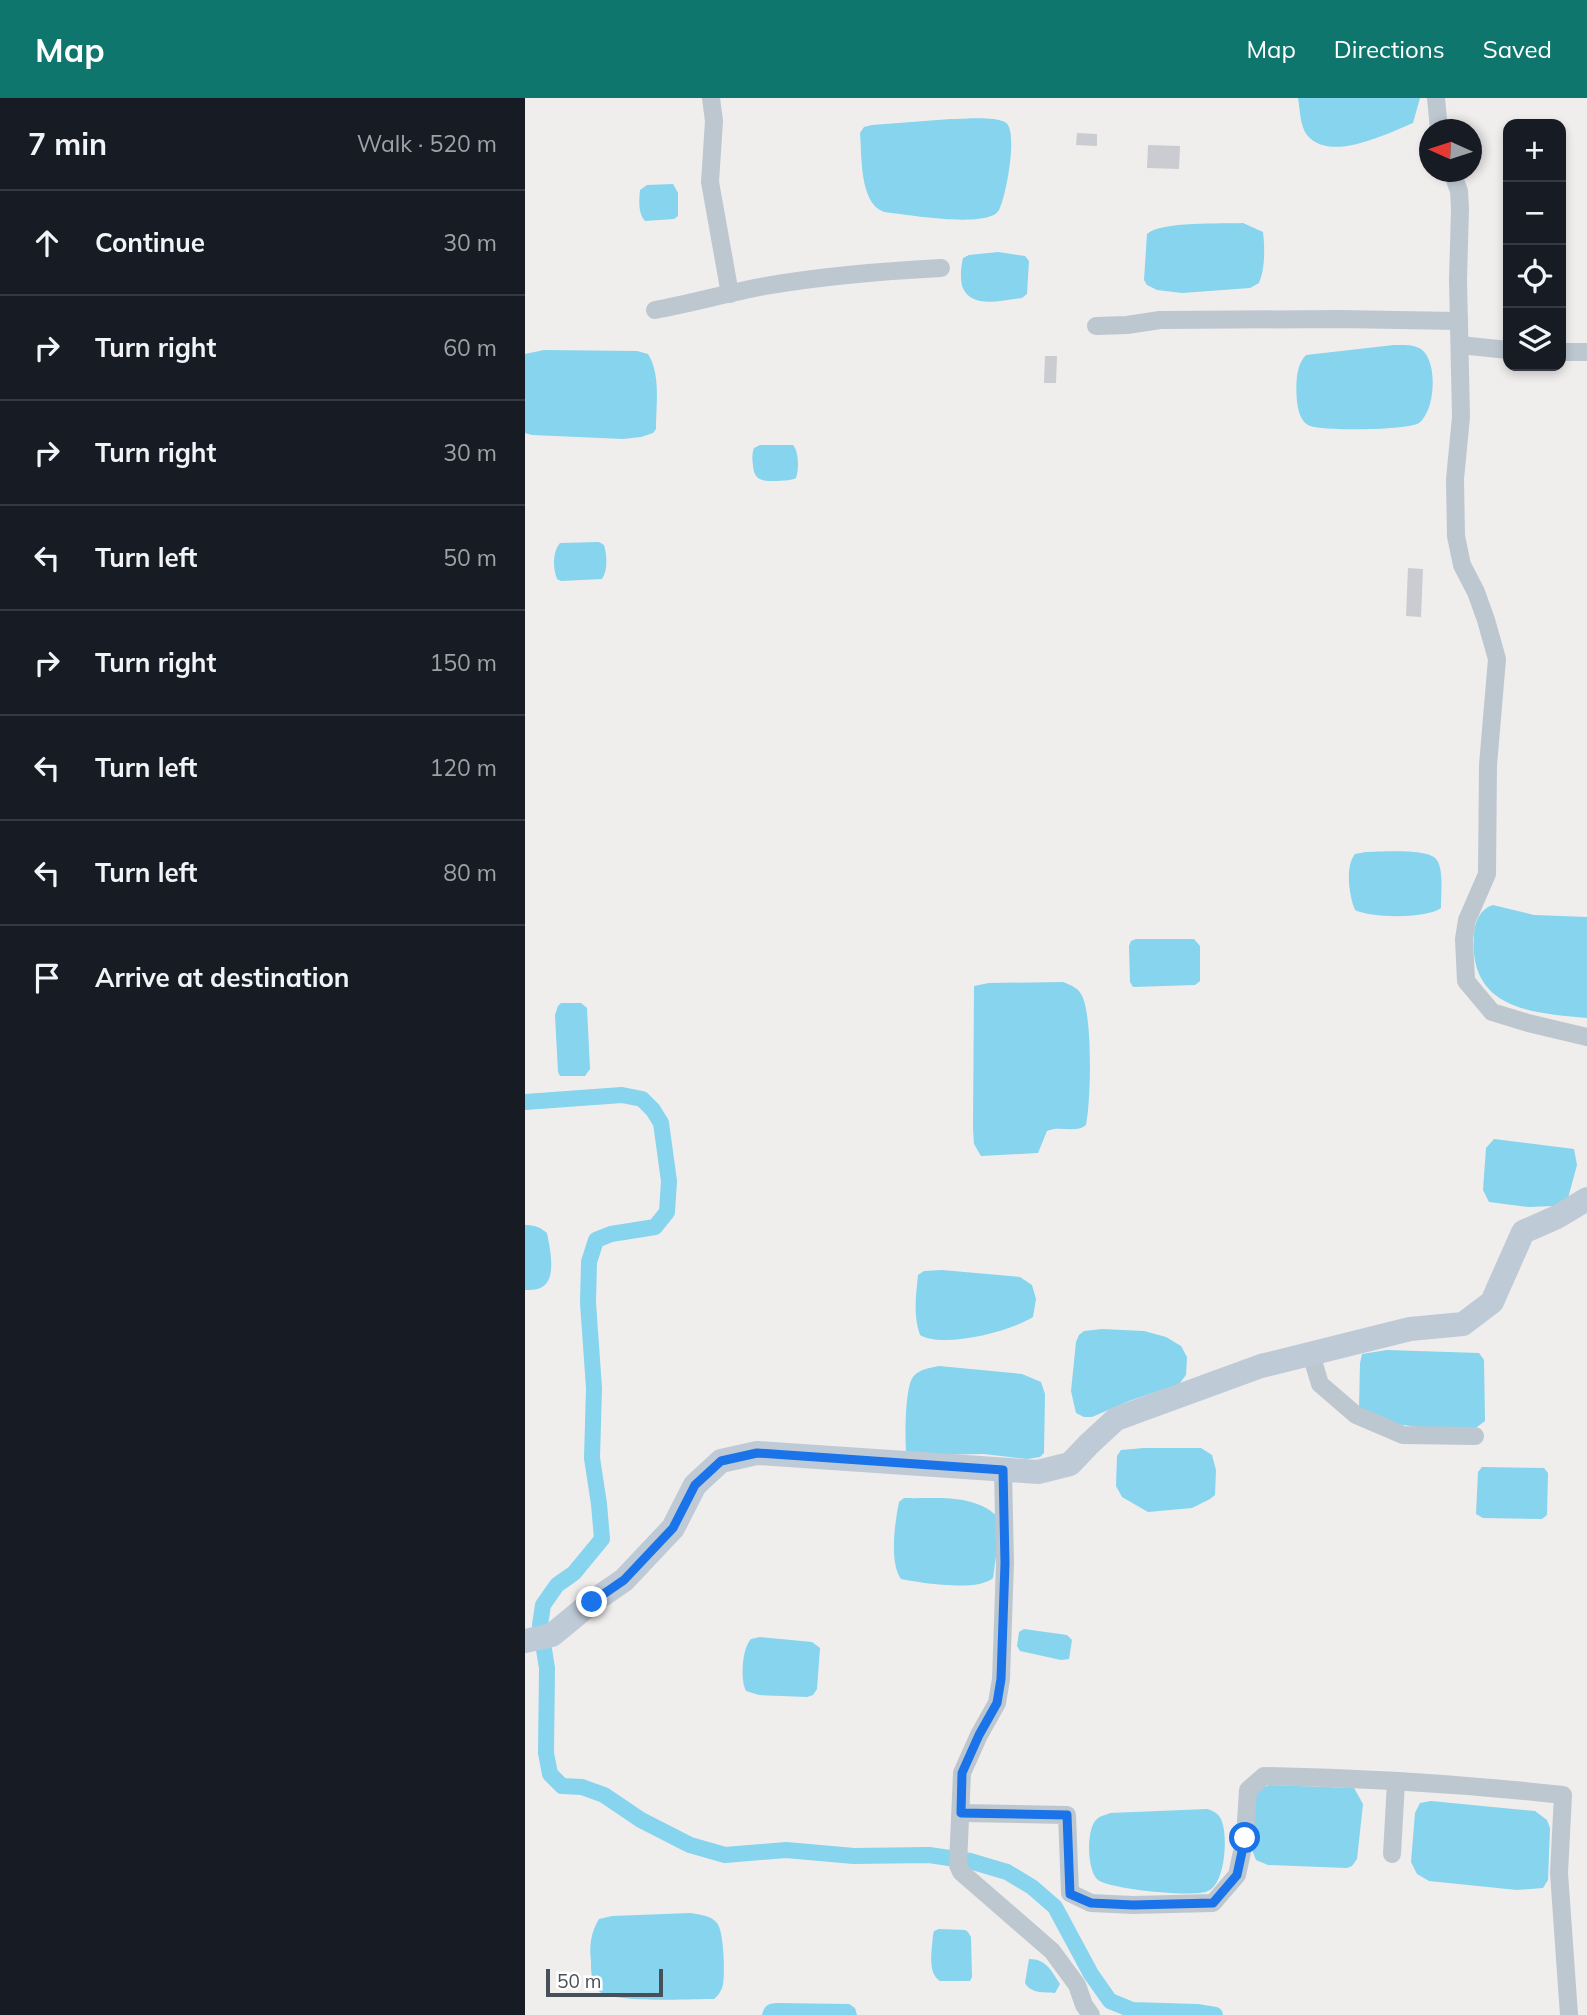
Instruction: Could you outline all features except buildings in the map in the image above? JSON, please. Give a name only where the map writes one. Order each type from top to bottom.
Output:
[{"type":"main road","points":[[536,1639],[624,1580],[673,1528],[695,1485],[721,1461],[757,1453],[1038,1472],[1070,1464],[1116,1419],[1261,1366],[1409,1329],[1463,1324],[1492,1302],[1523,1232],[1557,1217],[1587,1199]]},
{"type":"street","points":[[711,98],[714,121],[710,182],[730,294]]},
{"type":"street","points":[[1436,98],[1438,119]]},
{"type":"street","points":[[1455,182],[1460,209],[1458,280],[1461,417],[1455,479],[1455,536],[1462,565],[1494,640],[1497,659],[1488,765],[1487,874],[1467,920],[1464,939],[1465,981],[1492,1012],[1587,1037]]},
{"type":"street","points":[[655,310],[815,279],[941,268]]},
{"type":"street","points":[[1096,326],[1160,320],[1459,321]]},
{"type":"street","points":[[1459,345],[1503,349]]},
{"type":"street","points":[[1566,352],[1587,352]]},
{"type":"street","points":[[1311,1354],[1320,1384],[1356,1415],[1403,1435],[1475,1436]]},
{"type":"street","points":[[1003,1470],[1005,1563],[1001,1679],[997,1703],[962,1773],[958,1865],[961,1872],[1052,1951],[1077,1985],[1084,2005],[1091,2015]]},
{"type":"street","points":[[961,1813],[1067,1815],[1070,1894],[1091,1903],[1213,1903],[1237,1875],[1245,1838],[1248,1790],[1264,1776],[1396,1782],[1563,1795],[1559,1873],[1569,2015]]},
{"type":"street","points":[[1392,1854],[1396,1782]]},
{"type":"water","points":[[1298,98],[1420,98],[1413,123],[1359,144],[1329,146],[1317,143],[1307,135]]},
{"type":"water","points":[[951,119],[993,119],[1005,122],[1009,127],[1010,164],[1005,192],[997,212],[992,216],[969,220],[884,212],[876,207],[870,199],[863,177],[860,133],[864,127]]},
{"type":"water","points":[[673,184],[678,193],[678,216],[674,219],[645,221],[640,211],[640,190],[647,185]]},
{"type":"water","points":[[1243,223],[1263,232],[1264,258],[1259,283],[1250,288],[1182,293],[1157,290],[1147,285],[1144,280],[1147,234],[1178,225]]},
{"type":"water","points":[[998,252],[1025,256],[1029,261],[1027,294],[1022,298],[987,302],[972,298],[962,286],[963,258]]},
{"type":"water","points":[[1394,345],[1418,347],[1430,364],[1432,397],[1425,417],[1419,423],[1382,429],[1345,429],[1316,427],[1303,420],[1298,408],[1297,383],[1298,371],[1306,355]]},
{"type":"water","points":[[544,350],[637,351],[648,354],[656,380],[656,429],[653,433],[641,437],[623,439],[525,433],[525,354]]},
{"type":"water","points":[[760,445],[793,445],[798,461],[796,478],[773,481],[758,478],[755,475],[752,456],[754,448]]},
{"type":"water","points":[[599,542],[604,545],[606,558],[602,579],[557,579],[554,561],[560,543]]},
{"type":"water","points":[[1414,852],[1436,859],[1441,875],[1441,908],[1434,912],[1398,916],[1373,915],[1355,910],[1350,889],[1350,866],[1355,854]]},
{"type":"water","points":[[1493,905],[1534,915],[1587,917],[1587,1018],[1525,1009],[1492,992],[1481,978],[1475,960],[1474,935],[1479,916]]},
{"type":"water","points":[[1194,939],[1200,946],[1200,981],[1195,985],[1133,987],[1130,982],[1129,946],[1131,941]]},
{"type":"water","points":[[1063,982],[1081,994],[1088,1019],[1090,1079],[1086,1125],[1077,1129],[1047,1131],[1038,1153],[981,1156],[974,1144],[973,1129],[974,986],[989,983]]},
{"type":"water","points":[[561,1003],[581,1003],[587,1008],[590,1069],[585,1076],[560,1076],[558,1072],[555,1015]]},
{"type":"water","points":[[1494,1139],[1574,1149],[1577,1165],[1568,1198],[1553,1206],[1529,1207],[1489,1202],[1483,1190],[1486,1148]]},
{"type":"water","points":[[525,1225],[537,1227],[547,1233],[551,1255],[550,1277],[547,1283],[534,1290],[525,1290]]},
{"type":"water","points":[[942,1270],[1020,1277],[1032,1285],[1036,1299],[1033,1317],[994,1333],[960,1339],[931,1339],[920,1335],[916,1313],[918,1275],[924,1271]]},
{"type":"water","points":[[1084,1331],[1144,1331],[1166,1337],[1181,1346],[1187,1357],[1186,1375],[1179,1384],[1092,1417],[1076,1413],[1071,1391],[1076,1342]]},
{"type":"water","points":[[1387,1350],[1479,1353],[1484,1360],[1485,1421],[1477,1427],[1425,1428],[1396,1424],[1359,1409],[1362,1354]]},
{"type":"water","points":[[939,1366],[1022,1374],[1041,1382],[1045,1394],[1044,1453],[1040,1457],[1027,1459],[984,1454],[923,1455],[906,1451],[906,1412],[910,1382],[918,1372]]},
{"type":"water","points":[[1201,1448],[1212,1455],[1216,1470],[1215,1495],[1192,1508],[1148,1512],[1122,1497],[1116,1486],[1117,1456],[1121,1450]]},
{"type":"water","points":[[1482,1467],[1544,1468],[1548,1473],[1547,1515],[1542,1519],[1483,1518],[1476,1514],[1478,1472]]},
{"type":"water","points":[[904,1498],[965,1500],[997,1516],[997,1549],[993,1578],[975,1585],[963,1586],[901,1579],[895,1563],[894,1542],[899,1502]]},
{"type":"water","points":[[1024,1629],[1067,1635],[1072,1640],[1069,1659],[1061,1660],[1020,1651],[1017,1646],[1019,1632]]},
{"type":"water","points":[[760,1637],[812,1642],[820,1648],[817,1689],[813,1695],[759,1695],[746,1691],[743,1672],[746,1649],[751,1639]]},
{"type":"water","points":[[1269,1785],[1354,1788],[1363,1804],[1357,1859],[1352,1866],[1268,1865],[1256,1860],[1252,1850],[1255,1796],[1260,1789]]},
{"type":"water","points":[[1431,1801],[1535,1811],[1547,1820],[1550,1828],[1548,1880],[1543,1888],[1517,1890],[1429,1881],[1417,1874],[1411,1862],[1415,1813],[1420,1803]]},
{"type":"water","points":[[1207,1809],[1220,1817],[1225,1839],[1224,1860],[1218,1880],[1208,1891],[1186,1894],[1134,1889],[1105,1883],[1094,1875],[1089,1841],[1093,1825],[1099,1817],[1110,1813]]},
{"type":"water","points":[[691,1913],[711,1918],[717,1923],[721,1934],[724,1979],[721,1991],[714,1999],[621,1998],[597,1989],[592,1978],[590,1950],[592,1934],[599,1919],[612,1916]]},
{"type":"water","points":[[965,1930],[971,1937],[970,1981],[940,1981],[933,1973],[933,1935],[934,1931]]},
{"type":"water","points":[[1029,1959],[1044,1963],[1051,1970],[1060,1984],[1055,1993],[1034,1991],[1028,1987],[1025,1983]]},
{"type":"water","points":[[776,2003],[849,2004],[855,2008],[857,2015],[762,2015],[766,2006]]},
{"type":"waterway","points":[[525,1102],[622,1095],[642,1099],[661,1123],[669,1181],[667,1212],[655,1227],[611,1234],[596,1240],[589,1262],[588,1303],[594,1388],[592,1458],[602,1539],[574,1573],[557,1585],[543,1605],[540,1625],[547,1668],[546,1753],[550,1774],[562,1786],[582,1787],[604,1795],[641,1820],[690,1845],[725,1855],[786,1850],[854,1856],[929,1855],[970,1861],[1007,1872],[1032,1887],[1055,1907],[1091,1974],[1110,2001],[1132,2010],[1215,2015]]},
{"type":"route","points":[[592,1602],[624,1580],[673,1528],[695,1485],[721,1461],[757,1453],[1003,1470],[1005,1563],[1001,1679],[997,1703],[962,1773],[961,1813],[1067,1815],[1070,1894],[1091,1903],[1213,1903],[1237,1875],[1245,1838]]}]
